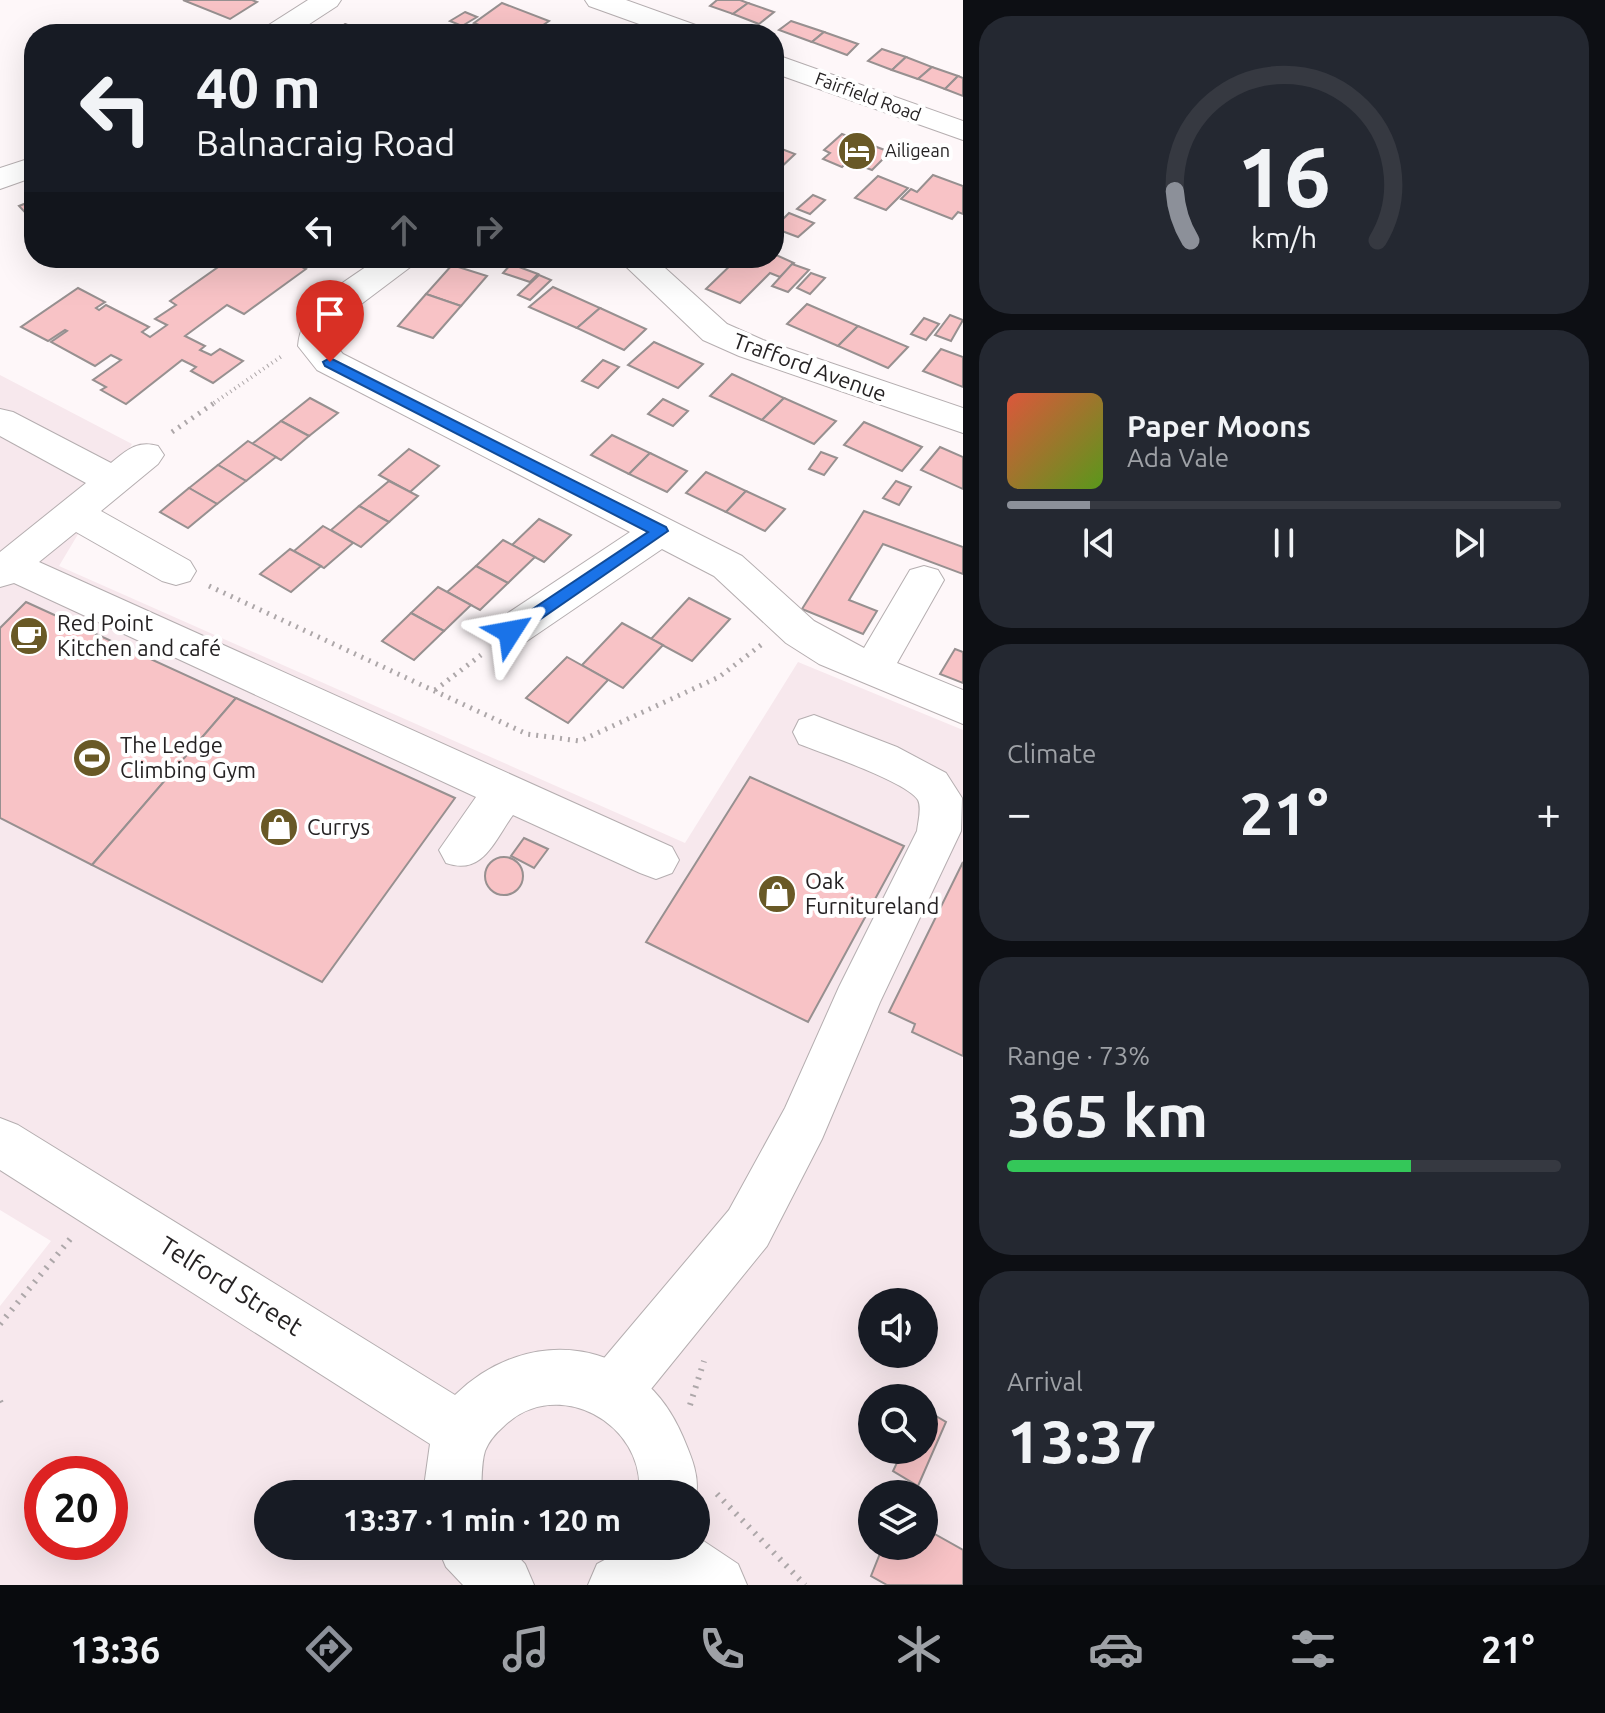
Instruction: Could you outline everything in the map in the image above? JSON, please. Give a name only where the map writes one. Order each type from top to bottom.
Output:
[{"type":"street","points":[[290,24],[327,0]]},
{"type":"street","points":[[599,0],[666,24]]},
{"type":"street","name":"Fairfield Road","points":[[784,67],[963,131]]},
{"type":"street","points":[[0,179],[24,170]]},
{"type":"street","points":[[387,268],[328,312],[317,328],[316,346],[330,362],[728,566],[780,614],[834,653],[963,708]]},
{"type":"street","name":"Trafford Avenue","points":[[645,268],[715,332],[751,348],[963,421]]},
{"type":"street","points":[[0,421],[114,481]]},
{"type":"street","points":[[145,455],[5,569],[656,860]]},
{"type":"street","points":[[76,514],[176,571]]},
{"type":"street","points":[[510,632],[660,531]]},
{"type":"street","points":[[872,670],[924,580]]},
{"type":"street","points":[[614,1390],[748,1228],[804,1123],[856,1002],[939,831],[942,810],[938,791],[922,777],[814,732]]},
{"type":"street","points":[[462,850],[506,791]]},
{"type":"street","name":"Telford Street","points":[[0,1142],[462,1431]]},
{"type":"street","points":[[451,1480],[462,1431],[485,1401],[516,1381],[552,1373],[588,1379],[614,1390],[642,1415],[682,1480]]},
{"type":"street","points":[[618,1585],[633,1577],[646,1560]]},
{"type":"street","points":[[679,1560],[717,1585]]},
{"type":"path","points":[[145,455],[166,436],[278,357],[323,354]]},
{"type":"path","points":[[176,571],[527,734],[580,741],[719,677],[780,614]]},
{"type":"path","points":[[435,691],[510,632]]},
{"type":"path","points":[[0,1324],[100,1204]]},
{"type":"path","points":[[689,1417],[690,1404],[710,1348]]},
{"type":"path","points":[[710,1507],[805,1585]]},
{"type":"shaded area","points":[[0,375],[132,444],[59,566],[685,843],[798,662],[963,730],[963,1585],[0,1585],[0,1306],[51,1241],[0,1210]]},
{"type":"building","points":[[183,0],[252,0],[257,2],[230,19]]},
{"type":"building","points":[[717,0],[748,3],[733,14],[710,6]]},
{"type":"building","points":[[502,3],[549,21],[545,24],[474,23]]},
{"type":"building","points":[[748,3],[774,12],[759,24],[733,14]]},
{"type":"building","points":[[465,12],[477,17],[465,24],[450,21]]},
{"type":"building","points":[[791,21],[824,32],[812,42],[784,32],[784,26]]},
{"type":"building","points":[[824,32],[858,44],[847,55],[812,42]]},
{"type":"building","points":[[882,49],[906,57],[892,70],[868,61]]},
{"type":"building","points":[[906,57],[932,67],[918,79],[892,70]]},
{"type":"building","points":[[932,67],[958,76],[945,89],[918,79]]},
{"type":"building","points":[[958,76],[963,78],[963,96],[945,89]]},
{"type":"building","name":"Ailigean","points":[[842,134],[890,152],[872,170],[848,161],[842,167],[823,159],[830,153],[824,150]]},
{"type":"building","points":[[784,150],[795,154],[784,164]]},
{"type":"building","points":[[933,175],[963,186],[963,214],[958,212],[952,219],[901,199],[911,189],[917,192]]},
{"type":"building","points":[[878,176],[908,188],[886,210],[855,198]]},
{"type":"building","points":[[813,195],[825,200],[810,214],[797,209]]},
{"type":"building","points":[[789,213],[814,223],[798,237],[784,232],[784,218]]},
{"type":"building","points":[[784,258],[794,263],[780,277],[770,273],[740,303],[706,289],[728,268],[784,268]]},
{"type":"building","points":[[792,264],[809,270],[788,292],[772,286]]},
{"type":"building","points":[[217,268],[306,269],[244,314],[227,305],[185,336],[205,346],[200,350],[211,355],[220,349],[243,361],[213,383],[191,371],[196,367],[182,360],[126,404],[101,390],[106,387],[93,380],[121,360],[111,355],[95,366],[51,342],[67,331],[48,341],[21,327],[78,288],[105,302],[96,308],[99,310],[106,305],[149,327],[142,332],[150,337],[167,325],[155,319],[176,305],[170,301]]},
{"type":"building","points":[[449,268],[462,268],[487,276],[461,306],[426,294]]},
{"type":"building","points":[[507,268],[522,268],[538,274],[530,282],[503,273]]},
{"type":"building","points":[[811,273],[825,278],[810,294],[797,288]]},
{"type":"building","points":[[539,275],[551,280],[530,300],[518,295]]},
{"type":"building","points":[[553,287],[600,308],[577,328],[529,307]]},
{"type":"building","points":[[426,294],[461,306],[433,338],[398,326]]},
{"type":"building","points":[[807,304],[858,326],[838,346],[787,324]]},
{"type":"building","points":[[600,308],[646,329],[624,350],[577,328]]},
{"type":"building","points":[[950,315],[963,320],[951,341],[935,335]]},
{"type":"building","points":[[924,318],[939,324],[926,340],[911,334]]},
{"type":"building","points":[[858,326],[908,347],[888,368],[838,346]]},
{"type":"building","points":[[654,342],[703,364],[678,388],[628,365]]},
{"type":"building","points":[[941,349],[963,357],[963,387],[923,371]]},
{"type":"building","points":[[603,360],[619,367],[598,388],[582,381]]},
{"type":"building","points":[[732,374],[784,398],[762,420],[710,396]]},
{"type":"building","points":[[310,398],[338,413],[309,436],[281,421]]},
{"type":"building","points":[[784,398],[836,421],[814,444],[762,420]]},
{"type":"building","points":[[663,399],[688,411],[673,426],[648,414]]},
{"type":"building","points":[[281,421],[309,436],[281,460],[252,444]]},
{"type":"building","points":[[864,422],[922,447],[902,471],[844,445]]},
{"type":"building","points":[[612,435],[650,453],[629,474],[591,455]]},
{"type":"building","points":[[248,441],[276,457],[246,481],[218,465]]},
{"type":"building","points":[[940,447],[963,457],[963,489],[921,470]]},
{"type":"building","points":[[409,449],[439,466],[410,492],[379,475]]},
{"type":"building","points":[[821,452],[837,458],[824,475],[809,469]]},
{"type":"building","points":[[650,453],[687,471],[667,492],[629,474]]},
{"type":"building","points":[[218,465],[246,481],[217,504],[189,488]]},
{"type":"building","points":[[706,472],[746,491],[726,512],[686,493]]},
{"type":"building","points":[[389,481],[418,496],[389,522],[359,506]]},
{"type":"building","points":[[896,481],[911,487],[899,505],[883,498]]},
{"type":"building","points":[[189,488],[217,504],[188,528],[160,512]]},
{"type":"building","points":[[746,491],[785,509],[765,531],[726,512]]},
{"type":"building","points":[[359,506],[389,522],[361,547],[331,530]]},
{"type":"building","points":[[864,511],[963,547],[963,574],[883,544],[849,600],[877,611],[863,634],[802,609]]},
{"type":"building","points":[[539,519],[571,535],[544,562],[512,545]]},
{"type":"building","points":[[323,526],[353,543],[324,568],[294,551]]},
{"type":"building","points":[[503,540],[535,557],[508,583],[476,566]]},
{"type":"building","points":[[290,549],[321,566],[291,592],[260,574]]},
{"type":"building","points":[[476,566],[508,583],[480,610],[447,592]]},
{"type":"building","points":[[438,587],[471,605],[444,631],[411,613]]},
{"type":"building","points":[[689,598],[730,619],[692,661],[651,639]]},
{"type":"building","name":"The Ledge Climbing Gym","points":[[26,602],[236,698],[92,865],[0,818],[0,628]]},
{"type":"building","points":[[411,613],[444,631],[414,660],[382,641]]},
{"type":"building","points":[[622,623],[663,645],[623,688],[582,665]]},
{"type":"building","points":[[955,649],[963,652],[963,683],[940,674]]},
{"type":"building","points":[[567,657],[608,680],[568,723],[526,698]]},
{"type":"building","name":"Currys","points":[[236,698],[455,798],[322,982],[92,865]]},
{"type":"building","name":"Oak Furnitureland","points":[[750,777],[904,846],[808,1022],[646,942]]},
{"type":"building","points":[[524,838],[548,849],[534,868],[511,856]]},
{"type":"building","points":[[504,857],[517,863],[523,876],[517,889],[504,895],[491,889],[485,876],[491,863]]},
{"type":"building","points":[[963,862],[963,1056],[912,1032],[915,1024],[889,1012]]},
{"type":"building","points":[[938,1417],[946,1422],[938,1440]]},
{"type":"building","points":[[896,1464],[928,1464],[921,1480],[908,1480],[893,1471]]},
{"type":"building","points":[[938,1536],[963,1550],[963,1585],[887,1585],[871,1576],[877,1560],[938,1560]]},
{"type":"place","name":"Ailigean","points":[[857,151]]},
{"type":"place","name":"Red Point Kitchen and café","points":[[29,636]]},
{"type":"place","name":"The Ledge Climbing Gym","points":[[92,758]]},
{"type":"place","name":"Currys","points":[[279,827]]},
{"type":"place","name":"Oak Furnitureland","points":[[777,894]]},
{"type":"route","points":[[330,362],[660,531],[510,632]]}]
